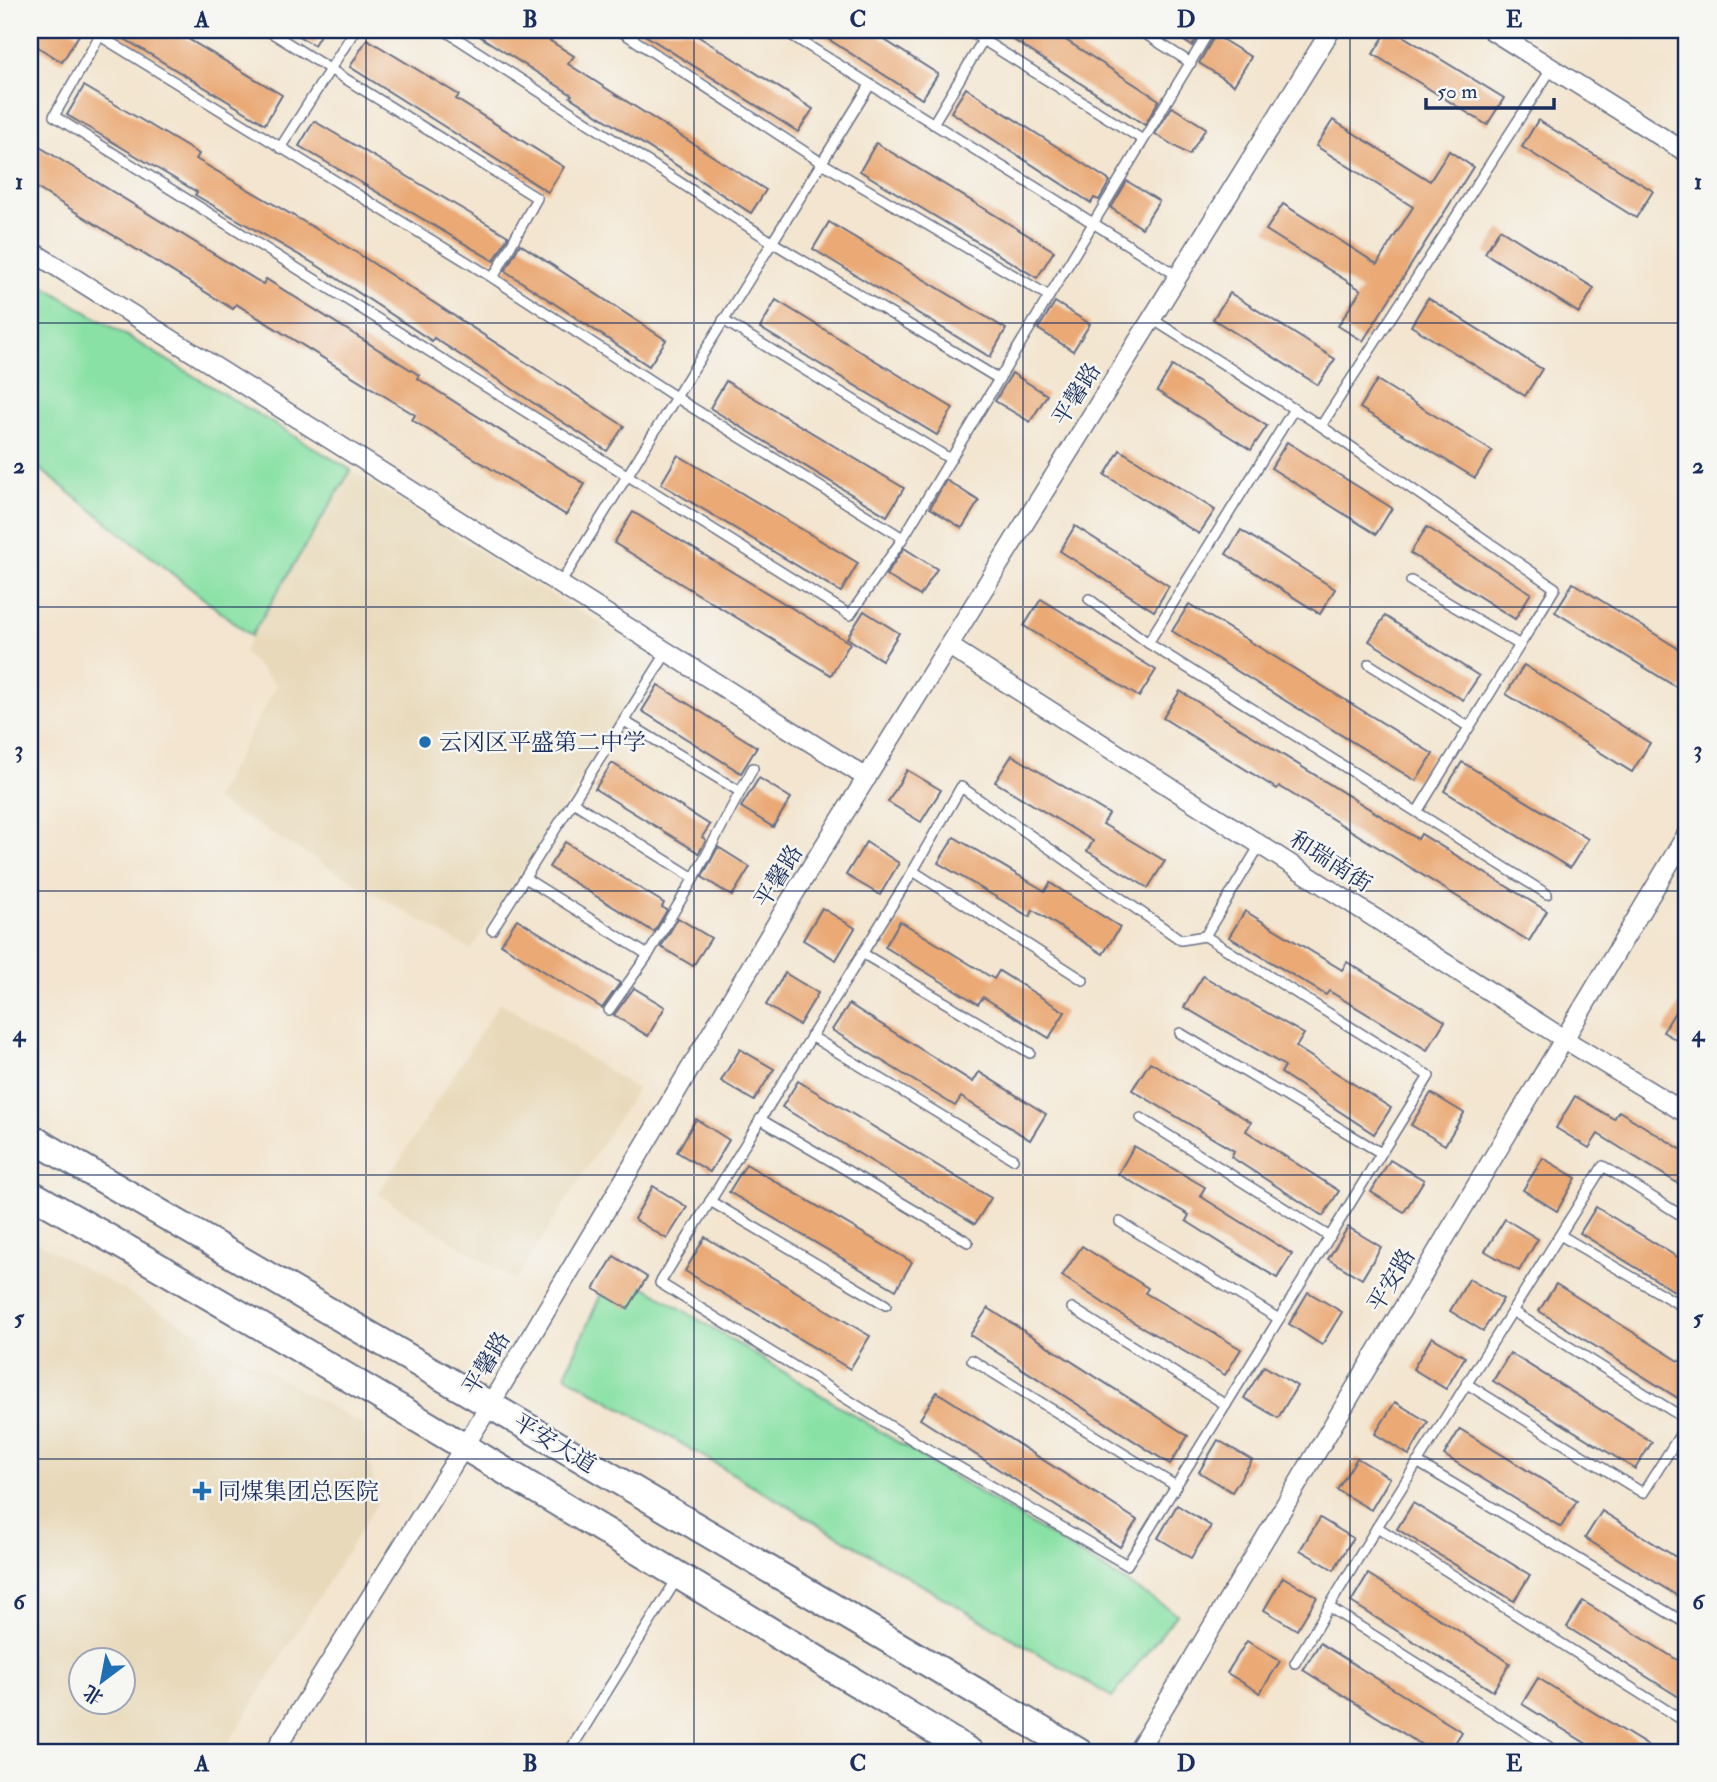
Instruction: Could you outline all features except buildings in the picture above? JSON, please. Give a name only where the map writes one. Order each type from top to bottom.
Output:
[{"type":"main road","name":"平安大道","points":[[30,1137],[1079,1752]]},
{"type":"main road","points":[[30,1193],[465,1445],[970,1752]]},
{"type":"street","name":"平馨路","points":[[274,1752],[490,1405],[788,904],[1331,30]]},
{"type":"street","points":[[1491,30],[1687,153]]},
{"type":"street","points":[[30,250],[867,778]]},
{"type":"street","name":"和瑞南街","points":[[949,646],[1564,1039],[1687,1114]]},
{"type":"street","name":"平安路","points":[[1137,1752],[1687,834]]},
{"type":"lane","points":[[267,30],[537,198],[493,278]]},
{"type":"lane","points":[[280,148],[355,30]]},
{"type":"lane","points":[[444,30],[772,242],[999,379]]},
{"type":"lane","points":[[619,30],[822,163],[1049,296]]},
{"type":"lane","points":[[783,30],[1178,276]]},
{"type":"lane","points":[[967,30],[1143,140]]},
{"type":"lane","points":[[933,124],[989,30]]},
{"type":"lane","points":[[1139,30],[1191,63]]},
{"type":"lane","points":[[903,538],[675,397],[493,278],[280,148],[102,33],[54,116],[850,615],[903,538],[1210,30]]},
{"type":"lane","points":[[1321,426],[1552,68]]},
{"type":"lane","points":[[560,584],[870,85]]},
{"type":"lane","points":[[1152,319],[1321,426],[1555,588],[1417,812]]},
{"type":"lane","points":[[723,320],[950,458]]},
{"type":"lane","points":[[1148,643],[1294,410]]},
{"type":"lane","points":[[1411,581],[1520,645]]},
{"type":"lane","points":[[1088,599],[1148,643],[1547,894]]},
{"type":"lane","points":[[492,930],[667,652]]},
{"type":"lane","points":[[1369,664],[1469,727]]},
{"type":"lane","points":[[624,721],[739,791]]},
{"type":"lane","points":[[609,1010],[648,955],[694,878],[753,768]]},
{"type":"lane","points":[[961,787],[1181,940],[1205,936],[1429,1076],[1127,1566],[924,1447],[660,1283],[913,871],[961,787]]},
{"type":"lane","points":[[573,802],[694,878]]},
{"type":"lane","points":[[1205,936],[1261,845]]},
{"type":"lane","points":[[913,871],[1083,980]]},
{"type":"lane","points":[[525,878],[648,955]]},
{"type":"lane","points":[[862,953],[1030,1053]]},
{"type":"lane","points":[[1180,1033],[1381,1153]]},
{"type":"lane","points":[[811,1036],[1013,1159]]},
{"type":"lane","points":[[1141,1118],[1329,1237]]},
{"type":"lane","points":[[760,1119],[968,1242]]},
{"type":"lane","points":[[1295,1663],[1417,1462],[1604,1166],[1687,1219]]},
{"type":"lane","points":[[710,1201],[886,1305]]},
{"type":"lane","points":[[1120,1222],[1279,1319]]},
{"type":"lane","points":[[1560,1235],[1687,1310]]},
{"type":"lane","points":[[1072,1308],[1226,1405]]},
{"type":"lane","points":[[1467,1384],[1643,1493],[1687,1422],[1512,1311]]},
{"type":"lane","points":[[972,1360],[1176,1486]]},
{"type":"lane","points":[[1417,1462],[1687,1624]]},
{"type":"lane","points":[[1377,1527],[1687,1723]]},
{"type":"lane","points":[[569,1752],[680,1576]]},
{"type":"lane","points":[[1329,1607],[1557,1752]]},
{"type":"lane","points":[[1683,1752],[1687,1745]]},
{"type":"shaded area","name":"云冈区平盛第二中学","points":[[351,470],[531,584],[660,655],[471,950],[214,800],[277,685],[244,653],[251,636]]},
{"type":"shaded area","points":[[500,1002],[637,1089],[515,1281],[378,1194]]},
{"type":"shaded area","name":"同煤集团总医院","points":[[30,1238],[363,1425],[377,1503],[223,1752],[30,1752]]},
{"type":"green space","points":[[30,278],[351,470],[251,636],[30,461]]},
{"type":"green space","points":[[613,1267],[1177,1614],[1112,1697],[565,1375]]},
{"type":"place","name":"云冈区平盛第二中学","points":[[425,742]]},
{"type":"place","name":"同煤集团总医院","points":[[202,1491]]}]
